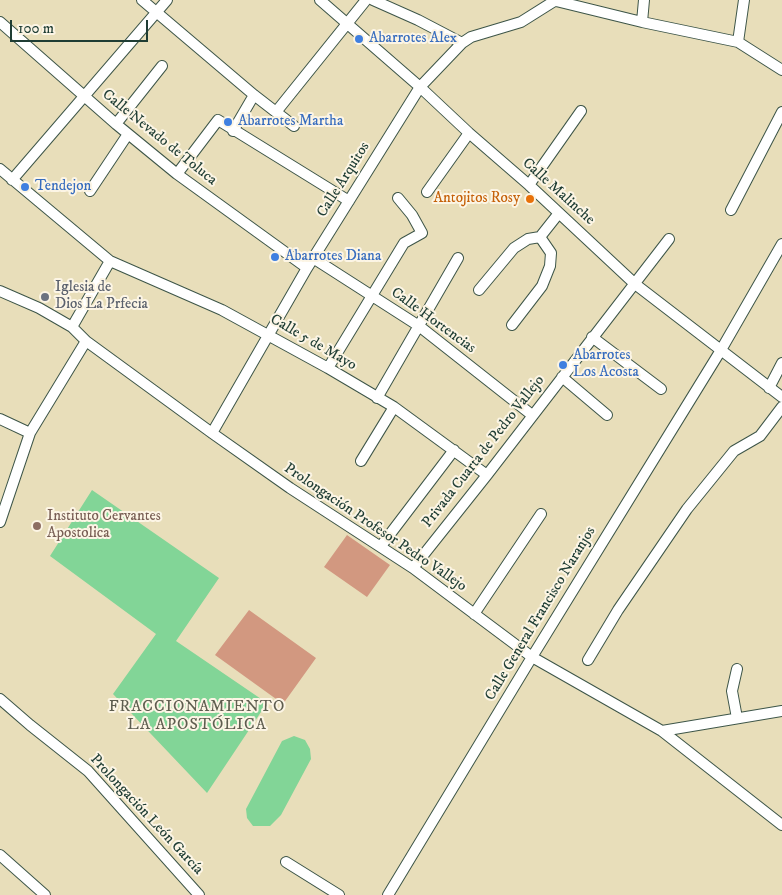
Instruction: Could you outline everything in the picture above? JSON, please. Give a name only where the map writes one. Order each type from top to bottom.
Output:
[{"type":"street","points":[[142,0],[254,95],[294,126]]},
{"type":"street","points":[[12,180],[167,0]]},
{"type":"street","name":"Calle Malinche","points":[[320,0],[530,185],[635,284],[782,397]]},
{"type":"street","points":[[276,112],[366,0]]},
{"type":"street","points":[[373,0],[418,20],[462,43]]},
{"type":"street","points":[[556,0],[642,22],[738,42],[782,70]]},
{"type":"street","name":"Calle Arquitos","points":[[212,433],[313,258],[420,87],[462,43],[471,37],[522,22],[556,0]]},
{"type":"street","points":[[642,22],[644,0]]},
{"type":"street","points":[[738,42],[744,0]]},
{"type":"street","name":"Calle Nevado de Toluca","points":[[0,22],[128,134],[178,174],[307,268]]},
{"type":"street","points":[[116,124],[162,66]]},
{"type":"street","points":[[233,130],[254,95]]},
{"type":"street","points":[[530,185],[581,111]]},
{"type":"street","points":[[731,210],[782,112]]},
{"type":"street","points":[[178,174],[218,120],[348,201]]},
{"type":"street","points":[[427,192],[469,132]]},
{"type":"street","points":[[90,191],[128,134]]},
{"type":"street","name":"Calle 5 de Mayo","points":[[0,169],[110,260],[222,310],[328,368],[394,407],[487,475]]},
{"type":"street","points":[[328,368],[404,243],[422,233],[412,215],[398,198]]},
{"type":"street","points":[[480,290],[514,248],[528,239],[540,237],[560,213]]},
{"type":"street","points":[[512,325],[542,286],[550,266],[552,253],[540,237]]},
{"type":"street","name":"Privada Cuarta de Pedro Vallejo","points":[[413,568],[670,239]]},
{"type":"street","name":"Calle General Francisco Naranjos","points":[[388,895],[721,350],[782,244]]},
{"type":"street","name":"Calle Hortencias","points":[[313,258],[418,326],[532,415]]},
{"type":"street","points":[[377,398],[458,258]]},
{"type":"street","points":[[72,328],[110,260]]},
{"type":"street","name":"Prolongación Profesor Pedro Vallejo","points":[[0,291],[39,308],[72,328],[86,341],[212,433],[290,488],[413,568],[532,657],[662,731],[782,825]]},
{"type":"street","points":[[592,337],[662,389]]},
{"type":"street","points":[[0,522],[30,433],[86,341]]},
{"type":"street","points":[[769,388],[782,363]]},
{"type":"street","points":[[562,377],[607,414]]},
{"type":"street","points":[[361,461],[394,407]]},
{"type":"street","points":[[588,660],[618,610],[687,509],[734,451],[760,436],[782,407]]},
{"type":"street","points":[[0,419],[30,433]]},
{"type":"street","points":[[381,546],[454,450]]},
{"type":"street","points":[[474,614],[541,514]]},
{"type":"street","points":[[737,718],[732,691],[738,669]]},
{"type":"street","name":"Prolongación León García","points":[[0,699],[88,771],[198,894]]},
{"type":"street","points":[[662,731],[782,710]]},
{"type":"street","points":[[0,854],[45,895]]},
{"type":"street","points":[[286,862],[339,895]]},
{"type":"green space","points":[[92,490],[219,578],[176,641],[267,703],[207,793],[113,694],[156,634],[50,556]]},
{"type":"green space","points":[[294,736],[305,740],[310,749],[311,759],[281,815],[270,826],[253,826],[247,818],[246,809],[282,741]]},
{"type":"building","points":[[347,535],[390,565],[367,597],[324,567]]},
{"type":"building","points":[[249,610],[316,658],[283,704],[215,655]]},
{"type":"place","name":"Abarrotes Alex","points":[[359,39]]},
{"type":"place","name":"Abarrotes Martha","points":[[228,122]]},
{"type":"place","name":"Tendejon","points":[[25,187]]},
{"type":"place","name":"Antojitos Rosy","points":[[530,199]]},
{"type":"place","name":"Abarrotes Diana","points":[[275,257]]},
{"type":"place","name":"Iglesia de Dios La Prfecia","points":[[45,297]]},
{"type":"place","name":"Abarrotes Los Acosta","points":[[563,365]]},
{"type":"place","name":"Instituto Cervantes Apostolica","points":[[37,526]]},
{"type":"district","name":"FRACCIONAMIENTO LA APOSTÓLICA","points":[[197,717]]}]
